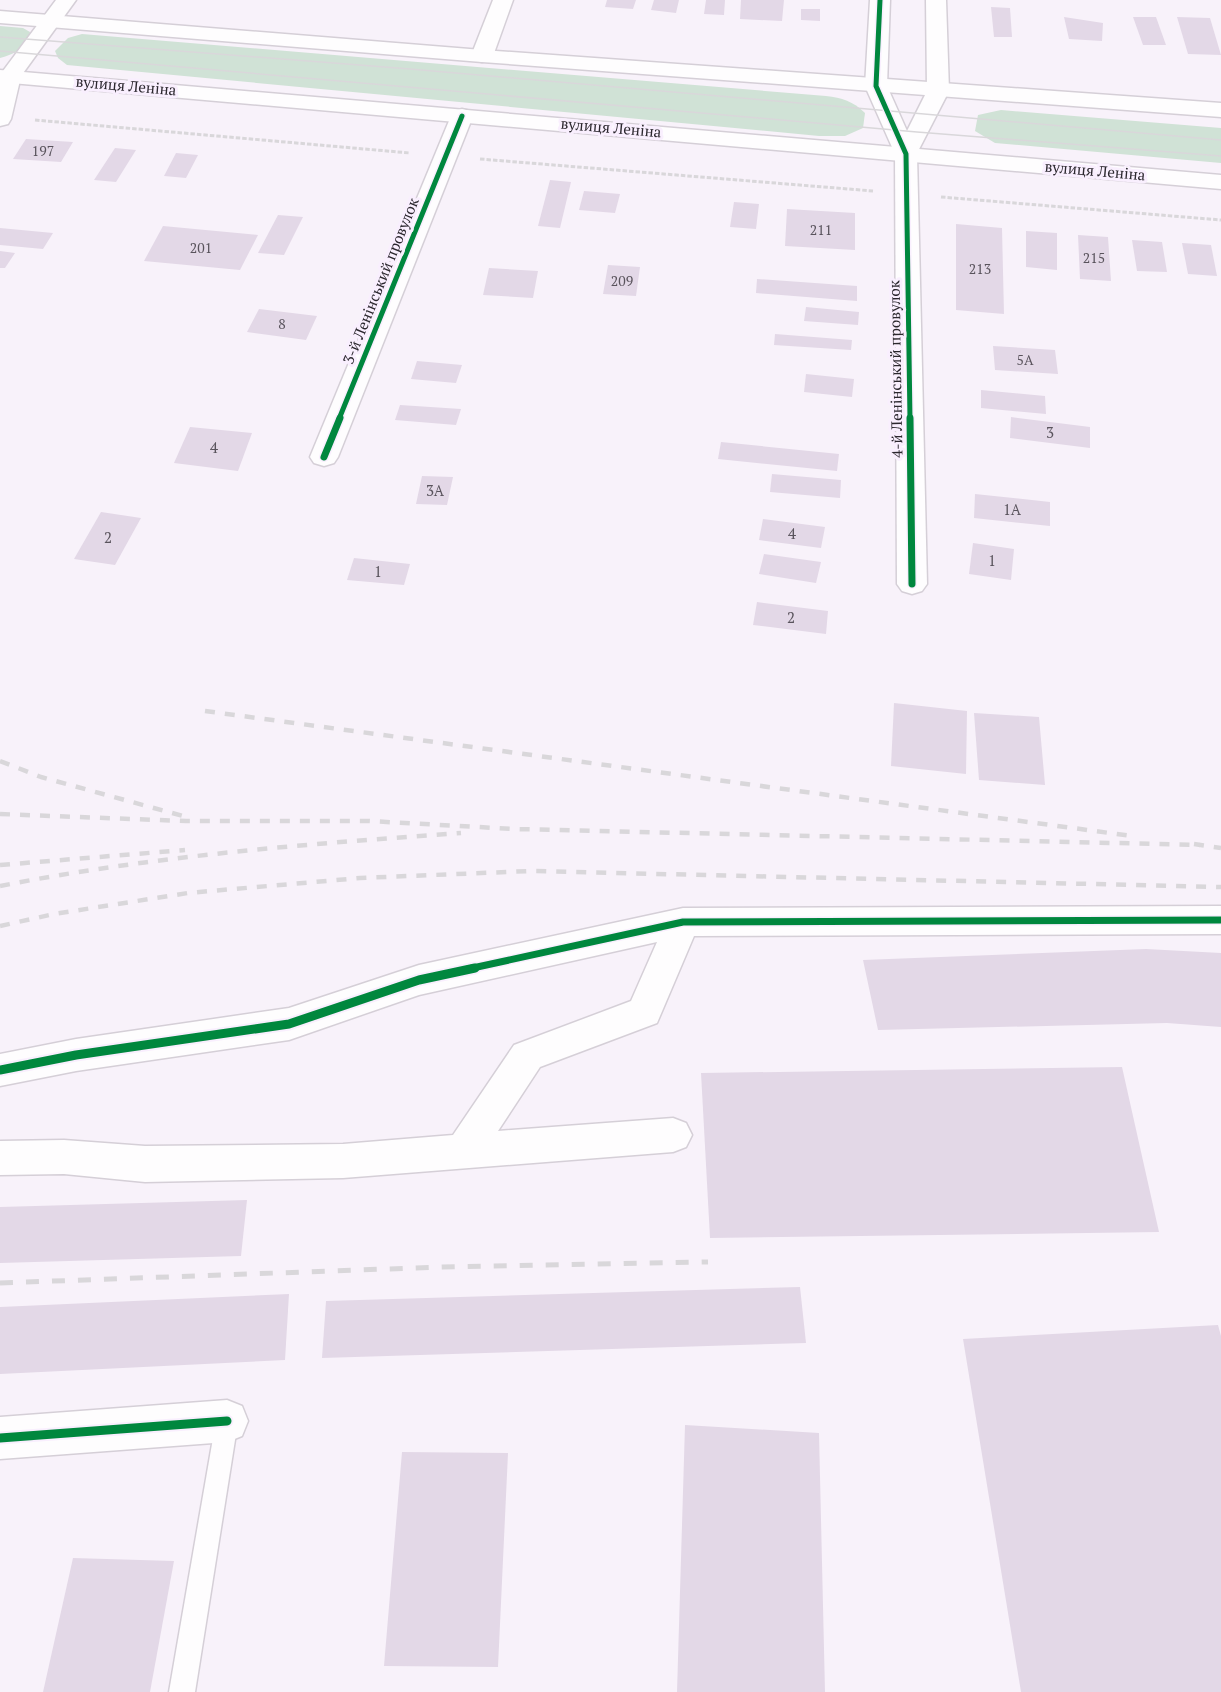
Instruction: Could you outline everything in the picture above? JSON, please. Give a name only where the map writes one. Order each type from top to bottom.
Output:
[{"type":"street","points":[[1,118],[5,76],[66,0]]},
{"type":"street","points":[[482,56],[503,0]]},
{"type":"street","points":[[880,0],[876,86],[906,154]]},
{"type":"street","points":[[906,154],[938,91],[936,0]]},
{"type":"street","points":[[0,17],[938,91],[1221,110]]},
{"type":"street","name":"вулиця Леніна","points":[[5,76],[1221,182]]},
{"type":"street","name":"3-й Ленінський провулок","points":[[324,457],[462,116]]},
{"type":"street","name":"4-й Ленінський провулок","points":[[906,154],[912,584]]},
{"type":"street","points":[[0,1070],[76,1055],[289,1024],[419,980],[683,922],[1221,920]]},
{"type":"street","points":[[464,1151],[527,1056],[644,1012],[683,922]]},
{"type":"street","points":[[0,1158],[64,1157],[145,1164],[343,1161],[673,1135]]},
{"type":"street","points":[[0,1438],[227,1421]]},
{"type":"lane","points":[[182,1692],[227,1421]]},
{"type":"path","points":[[1,118],[1221,220]]},
{"type":"green space","points":[[0,26],[23,28],[30,32],[23,46],[0,58]]},
{"type":"green space","points":[[82,34],[826,96],[847,101],[865,113],[863,128],[845,136],[819,136],[67,65],[58,58],[55,51],[68,38]]},
{"type":"green space","points":[[1001,110],[1221,128],[1221,163],[995,143],[975,131],[978,115]]},
{"type":"building","points":[[607,0],[636,0],[633,9],[605,7]]},
{"type":"building","points":[[654,0],[679,0],[676,13],[651,10]]},
{"type":"building","points":[[706,0],[725,0],[724,15],[704,14]]},
{"type":"building","points":[[741,0],[784,0],[782,21],[740,19]]},
{"type":"building","points":[[991,7],[1010,8],[1012,37],[994,37]]},
{"type":"building","points":[[801,9],[820,9],[820,21],[801,20]]},
{"type":"building","points":[[1064,17],[1103,23],[1102,41],[1069,39]]},
{"type":"building","points":[[1133,17],[1156,17],[1166,45],[1143,45]]},
{"type":"building","points":[[1177,17],[1210,18],[1221,55],[1188,54]]},
{"type":"building","points":[[26,139],[73,142],[61,162],[13,159]]},
{"type":"building","points":[[115,148],[136,150],[116,182],[94,180]]},
{"type":"building","points":[[176,153],[198,155],[186,178],[164,176]]},
{"type":"building","points":[[550,180],[571,182],[560,228],[538,226]]},
{"type":"building","points":[[584,191],[620,194],[615,213],[579,210]]},
{"type":"building","points":[[734,202],[759,204],[756,229],[730,227]]},
{"type":"building","points":[[787,209],[855,213],[855,250],[785,246]]},
{"type":"building","points":[[278,215],[303,217],[284,255],[258,253]]},
{"type":"building","points":[[956,224],[1002,228],[1004,314],[956,310]]},
{"type":"building","points":[[163,226],[258,235],[240,270],[144,261]]},
{"type":"building","points":[[0,228],[53,233],[43,249],[0,245]]},
{"type":"building","points":[[1026,231],[1057,233],[1057,270],[1026,267]]},
{"type":"building","points":[[1078,235],[1108,237],[1111,281],[1080,279]]},
{"type":"building","points":[[1132,240],[1162,242],[1167,272],[1137,271]]},
{"type":"building","points":[[1182,243],[1211,245],[1217,276],[1188,274]]},
{"type":"building","points":[[0,251],[15,253],[5,268],[0,268]]},
{"type":"building","points":[[608,265],[640,267],[636,296],[603,294]]},
{"type":"building","points":[[489,268],[538,271],[533,298],[483,295]]},
{"type":"building","points":[[757,279],[857,286],[857,301],[756,293]]},
{"type":"building","points":[[806,307],[859,312],[858,325],[804,321]]},
{"type":"building","points":[[259,309],[317,316],[306,340],[247,332]]},
{"type":"building","points":[[775,334],[852,340],[851,350],[774,345]]},
{"type":"building","points":[[993,346],[1055,350],[1058,374],[995,370]]},
{"type":"building","points":[[417,361],[462,365],[456,383],[411,379]]},
{"type":"building","points":[[806,374],[854,379],[852,397],[804,392]]},
{"type":"building","points":[[981,390],[1045,396],[1046,414],[981,408]]},
{"type":"building","points":[[400,405],[461,409],[456,425],[395,420]]},
{"type":"building","points":[[1011,417],[1090,427],[1090,448],[1010,438]]},
{"type":"building","points":[[190,427],[252,433],[238,471],[174,463]]},
{"type":"building","points":[[721,442],[839,454],[837,471],[718,459]]},
{"type":"building","points":[[772,474],[841,480],[840,498],[770,492]]},
{"type":"building","points":[[422,476],[453,477],[447,505],[416,504]]},
{"type":"building","points":[[975,494],[1050,502],[1050,526],[974,518]]},
{"type":"building","points":[[101,512],[141,518],[115,565],[74,559]]},
{"type":"building","points":[[763,519],[825,527],[821,548],[759,540]]},
{"type":"building","points":[[973,543],[1014,549],[1011,580],[969,574]]},
{"type":"building","points":[[764,554],[821,562],[816,583],[759,574]]},
{"type":"building","points":[[354,558],[410,564],[404,585],[347,580]]},
{"type":"building","points":[[757,602],[828,611],[826,634],[753,625]]},
{"type":"building","points":[[894,703],[967,711],[966,774],[891,766]]},
{"type":"building","points":[[974,713],[1039,717],[1045,785],[979,780]]},
{"type":"building","points":[[1146,949],[1221,953],[1221,1027],[1167,1023],[878,1030],[863,960]]},
{"type":"building","points":[[1122,1067],[1159,1232],[710,1238],[701,1073]]},
{"type":"building","points":[[247,1200],[241,1256],[0,1263],[0,1207]]},
{"type":"building","points":[[800,1287],[806,1343],[322,1358],[326,1301]]},
{"type":"building","points":[[289,1294],[285,1360],[0,1374],[0,1307]]},
{"type":"building","points":[[1218,1325],[1221,1336],[1221,1692],[1021,1692],[963,1339]]},
{"type":"building","points":[[685,1425],[819,1433],[825,1692],[677,1692]]},
{"type":"building","points":[[402,1452],[508,1453],[498,1667],[384,1666]]},
{"type":"building","points":[[73,1558],[174,1561],[150,1692],[43,1692]]},
{"type":"tram line","points":[[0,37],[410,69],[1221,140]]},
{"type":"tram line","points":[[0,51],[917,132],[1221,156]]},
{"type":"railway","points":[[205,711],[1132,836]]},
{"type":"railway","points":[[0,761],[41,777],[183,816]]},
{"type":"railway","points":[[0,814],[186,821],[369,821],[514,829],[1200,845]]},
{"type":"railway","points":[[0,886],[114,867],[229,852],[461,833]]},
{"type":"railway","points":[[1194,844],[1221,848]]},
{"type":"railway","points":[[0,865],[185,850]]},
{"type":"railway","points":[[0,926],[54,914],[188,893],[360,878],[531,871],[1221,887]]},
{"type":"railway","points":[[0,1283],[442,1267],[708,1262]]},
{"type":"cycle path","points":[[880,0],[876,86],[906,154],[912,584]]},
{"type":"cycle path","points":[[324,457],[462,116]]},
{"type":"cycle path","points":[[0,1070],[76,1055],[289,1024],[419,980],[683,922],[1221,920]]},
{"type":"cycle path","points":[[0,1438],[227,1421]]}]
